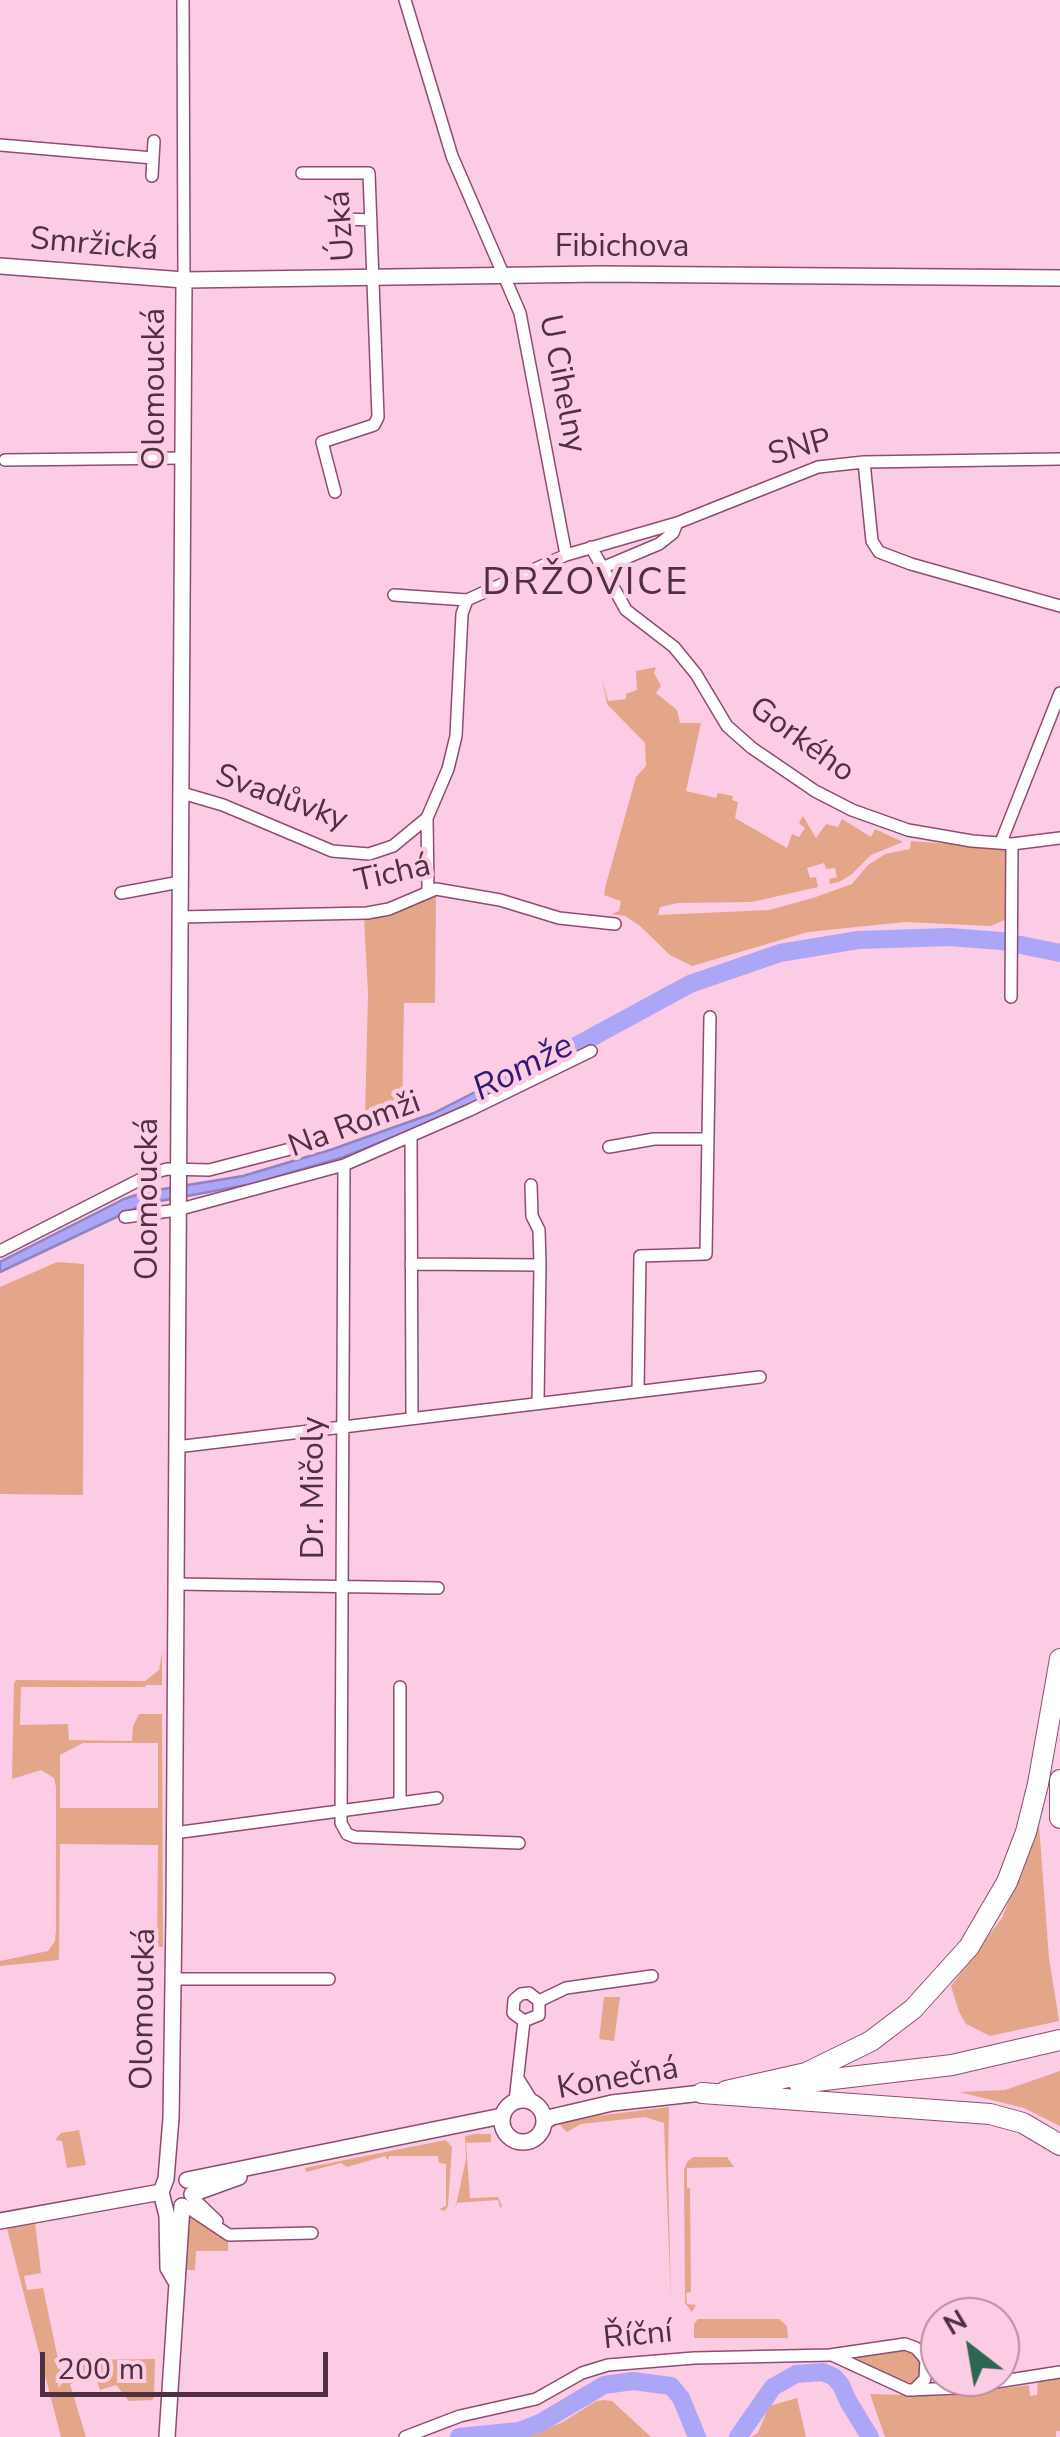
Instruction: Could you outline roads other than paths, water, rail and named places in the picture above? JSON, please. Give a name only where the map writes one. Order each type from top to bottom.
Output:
[{"type":"highway","points":[[726,2090],[806,2073],[871,2042],[913,2009],[969,1947],[1007,1882],[1026,1832],[1060,1659]]},
{"type":"highway","points":[[1060,1780],[1060,1818]]},
{"type":"highway","points":[[702,2093],[952,2064],[1060,2040]]},
{"type":"highway","points":[[702,2093],[990,2114],[1023,2123],[1060,2145]]},
{"type":"street","points":[[184,0],[184,280]]},
{"type":"street","name":"U Cihelny","points":[[404,0],[452,156],[520,314],[566,555]]},
{"type":"street","points":[[152,176],[154,141]]},
{"type":"street","points":[[0,145],[153,158]]},
{"type":"street","name":"Úzká","points":[[302,173],[369,174],[378,418],[374,425],[322,442],[335,492]]},
{"type":"street","points":[[346,220],[371,220]]},
{"type":"street","name":"Smržická","points":[[0,266],[184,280]]},
{"type":"street","name":"Fibichova","points":[[184,280],[504,276],[1060,278]]},
{"type":"street","name":"Olomoucká","points":[[167,2437],[175,2280],[168,2268],[168,2216],[179,2192],[171,2118],[184,280]]},
{"type":"street","points":[[5,460],[182,458]]},
{"type":"street","name":"SNP","points":[[566,555],[677,523],[818,467],[864,462],[1060,458]]},
{"type":"street","points":[[864,462],[872,542],[879,552],[1060,606]]},
{"type":"street","points":[[602,568],[659,544],[673,533],[677,523]]},
{"type":"street","name":"Gorkého","points":[[591,547],[626,610],[674,647],[728,726],[752,748],[815,791],[852,810],[908,830],[972,842],[1060,838]]},
{"type":"street","points":[[394,595],[467,600],[566,555]]},
{"type":"street","name":"Svadůvky","points":[[182,793],[222,805],[321,848],[352,854],[388,849],[427,818],[448,768],[456,736],[462,614],[467,600]]},
{"type":"street","points":[[1011,997],[1007,843],[1060,693]]},
{"type":"street","points":[[427,818],[428,890]]},
{"type":"street","points":[[121,893],[180,882]]},
{"type":"street","name":"Tichá","points":[[179,916],[367,913],[390,908],[428,890],[462,892],[559,918],[615,924]]},
{"type":"street","points":[[638,1390],[640,1256],[706,1254],[710,1017]]},
{"type":"street","name":"Na Romži","points":[[125,1218],[177,1210],[344,1165],[591,1050]]},
{"type":"street","points":[[411,1137],[412,1417]]},
{"type":"street","points":[[609,1146],[654,1139],[708,1138]]},
{"type":"street","name":"Na Romži","points":[[0,1252],[153,1173],[210,1170],[294,1148]]},
{"type":"street","name":"Dr. Mičoly","points":[[338,1810],[344,1165]]},
{"type":"street","points":[[531,1184],[532,1216],[539,1230],[538,1402]]},
{"type":"street","points":[[411,1264],[540,1265]]},
{"type":"street","points":[[176,1447],[760,1378]]},
{"type":"street","points":[[175,1584],[438,1588]]},
{"type":"street","points":[[400,1687],[400,1802]]},
{"type":"street","points":[[174,1833],[437,1798]]},
{"type":"street","points":[[338,1810],[344,1830],[355,1837],[520,1843]]},
{"type":"street","points":[[539,2001],[566,1988],[652,1976]]},
{"type":"street","points":[[172,1979],[330,1980]]},
{"type":"street","points":[[525,1993],[539,2001],[538,2014],[532,2020],[524,2021],[514,2012],[514,2000],[525,1993]]},
{"type":"street","name":"Konečná","points":[[502,2122],[510,2138],[525,2142],[536,2138],[533,2108],[519,2080],[524,2021]]},
{"type":"street","name":"Konečná","points":[[0,2221],[179,2192],[260,2167],[412,2135],[502,2122],[533,2108],[550,2110],[702,2093]]},
{"type":"street","points":[[179,2192],[228,2235],[312,2233]]},
{"type":"street","name":"Říční","points":[[405,2437],[460,2416],[536,2398],[604,2365],[694,2358],[830,2355],[910,2345],[922,2353],[928,2370],[914,2390]]},
{"type":"street","name":"Říční","points":[[830,2355],[848,2360],[901,2389],[914,2390],[992,2384],[1060,2372]]},
{"type":"water","points":[[567,1045],[573,1054],[444,1117],[344,1157],[252,1184],[144,1204],[0,1272],[0,1262],[124,1199],[243,1176],[333,1149],[434,1113]]},
{"type":"waterway","name":"Romže","points":[[550,1060],[690,984],[780,953],[858,940],[949,937],[1001,941],[1060,953]]},
{"type":"waterway","points":[[738,2437],[773,2387],[796,2374],[823,2372],[841,2385],[870,2437]]},
{"type":"waterway","points":[[459,2437],[519,2431],[604,2385],[633,2381],[671,2386],[681,2398],[697,2437]]},
{"type":"district","name":"DRŽOVICE","points":[[586,585]]}]
